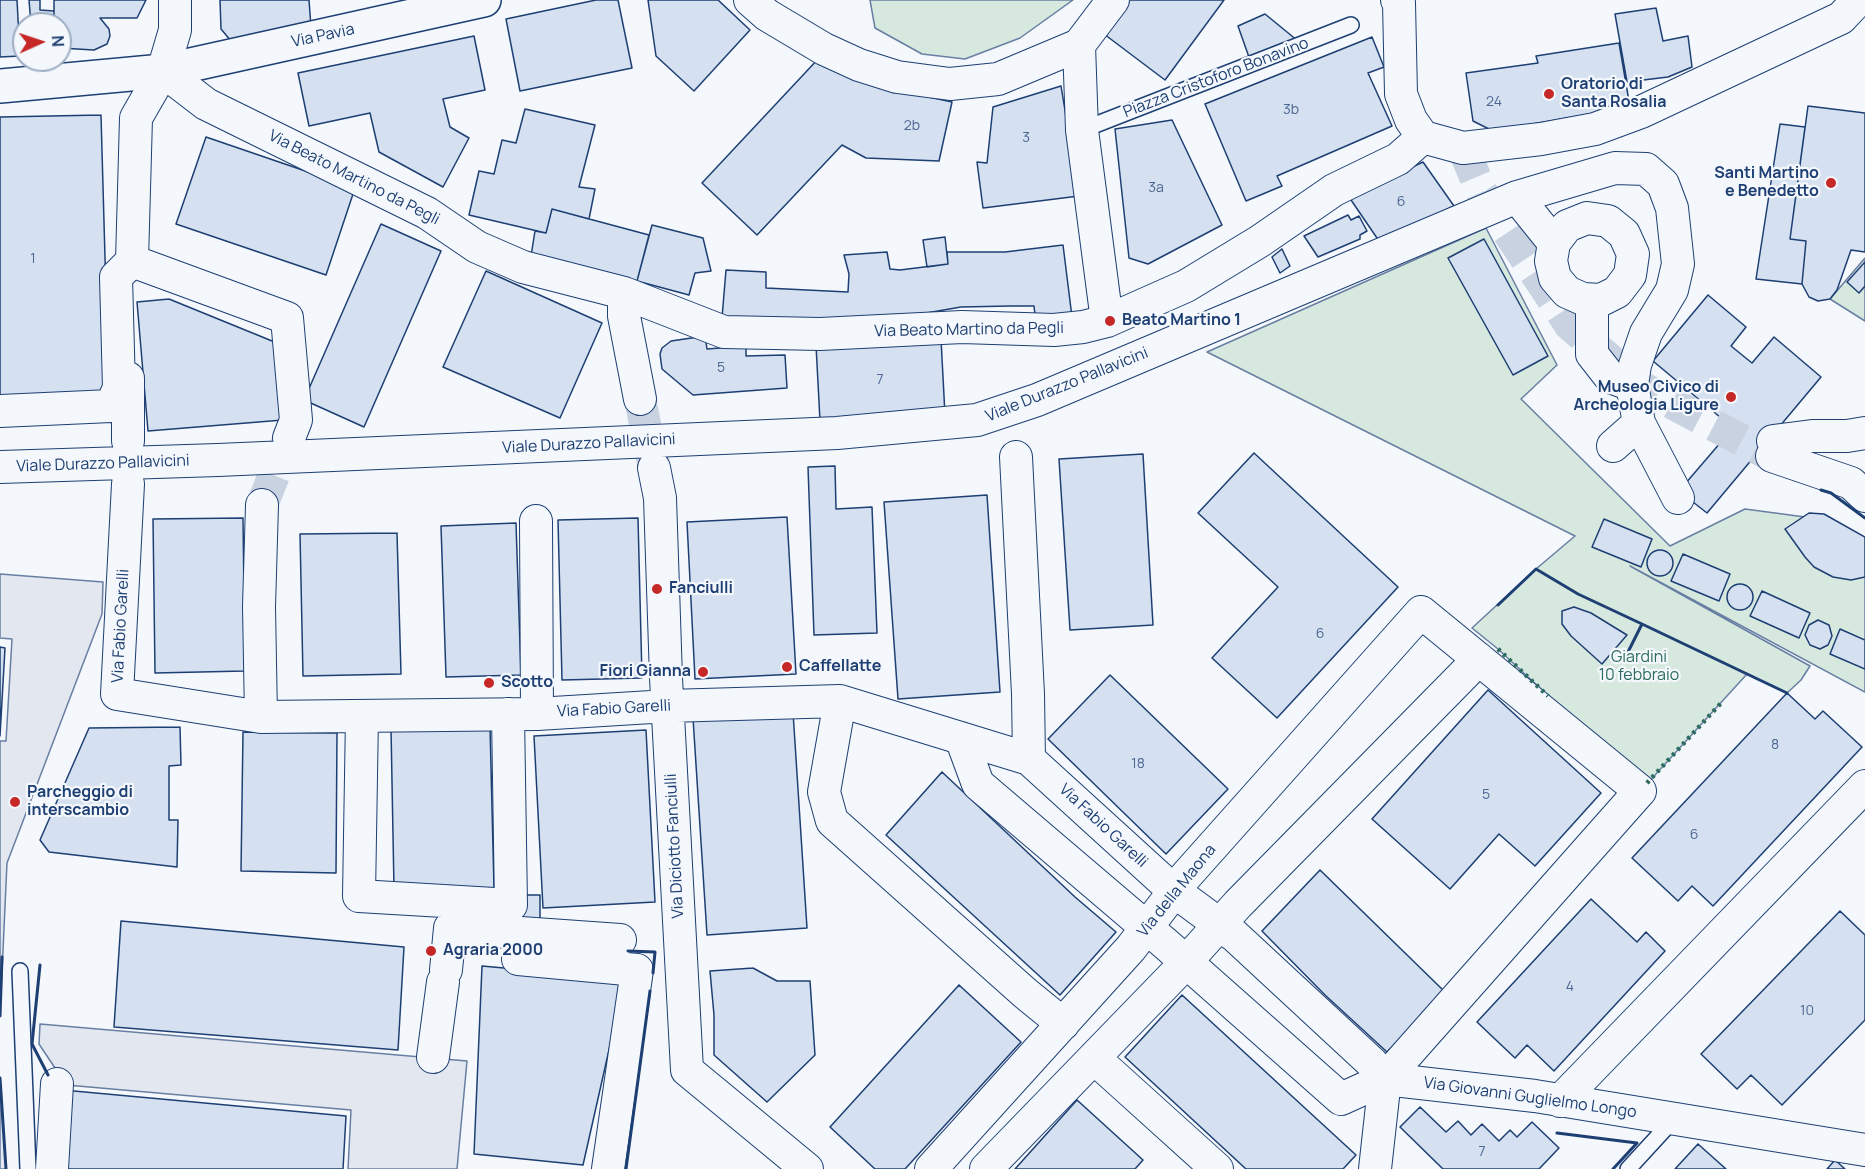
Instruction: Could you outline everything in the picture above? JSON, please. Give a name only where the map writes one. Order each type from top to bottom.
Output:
[{"type":"street","points":[[128,441],[128,288],[132,261],[136,118],[163,71],[176,30],[175,0]]},
{"type":"street","name":"Via Pavia","points":[[0,86],[163,71],[484,0]]},
{"type":"street","points":[[750,0],[767,15],[824,49],[859,65],[897,78],[950,84],[998,79],[1079,45],[1113,0]]},
{"type":"street","points":[[1397,0],[1399,3],[1401,94],[1411,120],[1423,137],[1463,148],[1541,139],[1595,129],[1641,112],[1841,18],[1858,0]]},
{"type":"street","points":[[1079,45],[1082,130],[1107,321]]},
{"type":"street","name":"Via Beato Martino da Pegli","points":[[163,71],[206,104],[427,213],[477,247],[523,267],[624,293],[724,332],[820,334],[962,327],[1054,330],[1083,327],[1107,321],[1186,286],[1260,241],[1334,190],[1398,159],[1423,137]]},
{"type":"street","name":"Viale Durazzo Pallavicini","points":[[0,467],[218,460],[825,433],[977,420],[1037,400],[1517,197],[1615,168],[1646,169],[1663,184],[1672,208],[1678,264],[1672,290],[1646,333],[1638,353],[1632,385],[1639,423],[1678,498]]},
{"type":"street","points":[[1517,197],[1554,243]]},
{"type":"street","points":[[1587,218],[1608,221],[1624,234],[1633,254],[1630,275],[1617,292],[1601,300],[1583,299],[1567,292],[1555,278],[1551,261],[1554,243],[1567,226],[1587,218]]},
{"type":"street","points":[[0,411],[111,406],[119,388],[116,277],[132,261]]},
{"type":"street","points":[[132,261],[287,318],[296,420],[290,438]]},
{"type":"street","points":[[624,293],[624,316],[640,399]]},
{"type":"street","points":[[1592,300],[1592,354],[1611,377],[1632,385]]},
{"type":"street","points":[[1613,446],[1639,423]]},
{"type":"street","points":[[1865,433],[1847,436],[1812,436],[1773,449],[1851,483],[1865,496]]},
{"type":"street","points":[[1016,457],[1029,759]]},
{"type":"street","name":"Via Diciotto Fanciulli","points":[[654,468],[660,498],[668,706],[687,1070],[807,1169]]},
{"type":"street","name":"Via Fabio Garelli","points":[[128,484],[117,694],[261,717],[523,714],[668,706],[840,701],[1029,759],[1174,891],[1227,930]]},
{"type":"street","points":[[261,717],[259,608],[262,505]]},
{"type":"street","points":[[362,716],[359,896],[511,905],[536,521]]},
{"type":"street","name":"Via della Maona","points":[[931,1169],[1131,948],[1167,944],[1227,930],[1479,659],[1421,612],[1174,891],[1167,944],[1103,1067],[986,1169]]},
{"type":"street","points":[[961,738],[978,784],[1167,944],[1341,1099],[1385,1079],[1640,791],[1479,659]]},
{"type":"street","points":[[840,701],[824,792],[832,821],[1025,993],[1063,1023]]},
{"type":"street","points":[[1560,1101],[1865,786]]},
{"type":"street","points":[[433,1057],[450,928],[620,940]]},
{"type":"street","points":[[1227,930],[1372,1063],[1385,1079],[1375,1169]]},
{"type":"street","points":[[518,959],[637,970],[608,1169]]},
{"type":"street","points":[[1103,1067],[1217,1169]]},
{"type":"street","name":"Via Giovanni Guglielmo Longo","points":[[1385,1079],[1560,1101],[1865,1150]]},
{"type":"street","points":[[52,1169],[57,1084]]},
{"type":"lane","name":"Piazza Cristoforo Bonavino","points":[[1082,130],[1351,25]]},
{"type":"lane","points":[[20,970],[28,1169]]},
{"type":"lane","points":[[1629,1169],[1674,1119]]},
{"type":"green space","points":[[870,0],[1073,0],[1020,38],[965,59],[922,54],[875,28]]},
{"type":"green space","name":"Giardini 10 febbraio","points":[[1486,228],[1557,365],[1521,399],[1670,546],[1745,509],[1805,517],[1865,549],[1865,692],[1630,566],[1810,666],[1801,680],[1787,693],[1747,674],[1645,786],[1498,649],[1472,628],[1575,536],[1207,352]]},
{"type":"green space","points":[[1865,258],[1865,321],[1830,299]]},
{"type":"shaded area","name":"Parcheggio di interscambio","points":[[0,574],[103,582],[102,614],[7,863],[0,1016],[0,741],[6,741],[12,639],[0,638]]},
{"type":"shaded area","points":[[40,1024],[467,1061],[457,1169],[348,1169],[351,1110],[55,1084],[55,1068],[39,1044]]},
{"type":"shaded area","points":[[0,1078],[6,1169],[0,1169]]},
{"type":"building","points":[[0,0],[17,0],[18,12],[12,12],[12,56],[0,57]]},
{"type":"building","points":[[29,0],[40,0],[40,10],[54,11],[54,12],[30,12]]},
{"type":"building","points":[[54,0],[146,0],[137,18],[100,18],[109,29],[110,36],[107,44],[94,50],[72,49],[72,12],[54,12]]},
{"type":"building","points":[[220,0],[309,0],[311,27],[231,41],[221,29]]},
{"type":"building","points":[[596,0],[618,0],[632,68],[520,91],[506,19]]},
{"type":"building","points":[[648,0],[718,0],[750,30],[694,91],[656,56]]},
{"type":"building","points":[[1123,0],[1224,0],[1165,80],[1100,31]]},
{"type":"building","points":[[1656,8],[1663,41],[1688,36],[1692,67],[1668,77],[1627,82],[1615,14]]},
{"type":"building","points":[[1265,14],[1298,41],[1250,60],[1238,26]]},
{"type":"building","points":[[474,36],[485,90],[443,99],[450,127],[469,138],[443,187],[379,152],[370,113],[309,126],[298,73]]},
{"type":"building","points":[[1372,37],[1384,67],[1368,73],[1392,126],[1277,176],[1282,186],[1246,201],[1205,104]]},
{"type":"building","name":"Oratorio di Santa Rosalia","points":[[1619,43],[1630,107],[1493,131],[1473,121],[1466,73],[1538,63],[1536,56]]},
{"type":"building","points":[[819,58],[883,87],[952,102],[939,161],[866,158],[842,145],[757,235],[702,183]]},
{"type":"building","points":[[1061,86],[1079,196],[983,208],[977,162],[987,163],[993,107]]},
{"type":"building","name":"Santi Martino e Benedetto","points":[[1808,106],[1865,113],[1865,252],[1851,250],[1837,290],[1830,299],[1818,301],[1809,297],[1802,284],[1806,241],[1790,239]]},
{"type":"building","points":[[525,109],[595,125],[579,187],[595,189],[589,219],[552,209],[546,233],[469,215],[479,171],[494,174],[502,140],[516,143]]},
{"type":"building","points":[[101,115],[109,400],[0,403],[0,117]]},
{"type":"building","points":[[1172,120],[1222,225],[1148,264],[1129,258],[1115,129]]},
{"type":"building","points":[[1780,124],[1805,127],[1790,239],[1806,241],[1802,284],[1756,279]]},
{"type":"building","points":[[206,137],[355,188],[326,275],[176,224]]},
{"type":"building","points":[[1423,162],[1454,206],[1379,241],[1349,197]]},
{"type":"building","points":[[552,209],[649,235],[637,281],[531,256],[535,231],[546,233]]},
{"type":"building","points":[[1348,215],[1351,220],[1359,216],[1367,231],[1360,235],[1360,239],[1318,257],[1304,236]]},
{"type":"building","points":[[381,224],[441,251],[364,427],[304,400]]},
{"type":"building","points":[[652,225],[703,238],[711,271],[695,273],[689,295],[637,281]]},
{"type":"building","points":[[945,237],[948,264],[927,267],[923,240]]},
{"type":"building","points":[[1484,239],[1548,356],[1513,375],[1448,258]]},
{"type":"building","points":[[1063,245],[1072,317],[1035,315],[1034,306],[1010,306],[961,307],[909,316],[786,320],[722,318],[726,270],[766,272],[766,288],[848,292],[849,274],[844,255],[887,252],[890,269],[900,270],[948,264],[947,252],[1005,252]]},
{"type":"building","points":[[1282,249],[1290,266],[1280,273],[1272,257]]},
{"type":"building","points":[[1865,262],[1865,286],[1859,293],[1847,282]]},
{"type":"building","points":[[486,271],[602,323],[560,418],[443,367]]},
{"type":"building","points":[[1708,295],[1746,327],[1731,346],[1752,363],[1774,337],[1821,377],[1707,513],[1679,491],[1733,428],[1653,361]]},
{"type":"building","points":[[169,299],[277,343],[283,420],[148,431],[137,302]]},
{"type":"building","points":[[705,336],[707,349],[746,346],[746,356],[785,355],[787,388],[693,395],[662,369],[660,354],[662,348],[671,341]]},
{"type":"building","points":[[941,339],[945,415],[820,421],[816,345]]},
{"type":"building","points":[[1254,453],[1398,587],[1277,718],[1212,658],[1278,587],[1198,513]]},
{"type":"building","points":[[1143,454],[1153,625],[1070,630],[1059,459]]},
{"type":"building","points":[[835,466],[836,509],[872,507],[877,633],[814,635],[808,467]]},
{"type":"building","points":[[987,495],[1000,692],[898,699],[884,502]]},
{"type":"building","points":[[1809,513],[1824,514],[1865,537],[1865,577],[1851,580],[1833,577],[1814,567],[1805,557],[1785,529]]},
{"type":"building","points":[[787,517],[796,674],[695,679],[687,522]]},
{"type":"building","points":[[243,518],[245,671],[155,673],[153,519]]},
{"type":"building","points":[[638,518],[642,678],[562,680],[558,520]]},
{"type":"building","points":[[1604,519],[1652,539],[1641,567],[1592,547]]},
{"type":"building","points":[[516,523],[521,675],[446,677],[441,526]]},
{"type":"building","points":[[397,533],[401,674],[303,676],[300,534]]},
{"type":"building","points":[[1660,550],[1669,554],[1673,563],[1669,572],[1660,576],[1651,572],[1647,563],[1651,554]]},
{"type":"building","points":[[1683,554],[1730,574],[1719,601],[1671,581]]},
{"type":"building","points":[[1740,584],[1749,588],[1753,597],[1749,606],[1740,610],[1731,606],[1727,597],[1731,588]]},
{"type":"building","points":[[1762,591],[1810,613],[1799,638],[1750,616]]},
{"type":"building","points":[[1574,607],[1591,613],[1627,635],[1602,664],[1571,636],[1562,624],[1562,611]]},
{"type":"building","points":[[1818,620],[1829,625],[1832,636],[1828,645],[1820,649],[1810,645],[1805,635],[1809,625]]},
{"type":"building","points":[[1840,629],[1865,640],[1865,669],[1830,654]]},
{"type":"building","points":[[0,647],[5,648],[0,736]]},
{"type":"building","points":[[1110,675],[1228,789],[1166,854],[1048,739]]},
{"type":"building","points":[[1488,690],[1601,793],[1535,866],[1499,834],[1450,889],[1372,819]]},
{"type":"building","points":[[1787,693],[1815,719],[1823,711],[1862,747],[1713,906],[1692,886],[1678,901],[1632,858]]},
{"type":"building","points":[[793,712],[807,928],[707,935],[693,718]]},
{"type":"building","points":[[180,727],[181,765],[169,766],[169,820],[178,820],[177,867],[49,852],[40,840],[89,728]]},
{"type":"building","points":[[490,727],[494,888],[394,889],[391,728]]},
{"type":"building","points":[[646,730],[655,902],[543,908],[534,736]]},
{"type":"building","points":[[243,732],[337,733],[336,873],[241,871]]},
{"type":"building","points":[[942,772],[1075,897],[1116,932],[1060,995],[886,835]]},
{"type":"building","points":[[1320,870],[1445,992],[1387,1052],[1325,995],[1262,931]]},
{"type":"building","points":[[517,895],[540,895],[540,932],[516,932]]},
{"type":"building","points":[[1591,899],[1637,942],[1646,932],[1665,951],[1554,1071],[1527,1045],[1515,1058],[1477,1022]]},
{"type":"building","points":[[1840,911],[1865,935],[1865,1020],[1782,1105],[1751,1075],[1737,1089],[1701,1054]]},
{"type":"building","points":[[121,921],[404,947],[398,1050],[114,1027]]},
{"type":"building","points":[[482,966],[625,979],[583,1165],[474,1154]]},
{"type":"building","points":[[753,968],[777,981],[810,981],[815,1055],[767,1102],[714,1055],[714,1015],[710,971]]},
{"type":"building","points":[[959,985],[1021,1042],[905,1169],[875,1169],[830,1127]]},
{"type":"building","points":[[1182,995],[1356,1155],[1343,1169],[1246,1169],[1125,1057]]},
{"type":"building","points":[[63,1090],[346,1116],[343,1169],[58,1169]]},
{"type":"building","points":[[1077,1100],[1143,1160],[1135,1169],[1015,1169]]},
{"type":"building","points":[[1420,1107],[1446,1132],[1458,1121],[1471,1135],[1482,1124],[1499,1141],[1510,1130],[1517,1137],[1532,1122],[1559,1148],[1539,1169],[1443,1169],[1400,1127]]},
{"type":"building","points":[[1698,1144],[1726,1169],[1675,1169]]},
{"type":"building","points":[[1835,1160],[1845,1169],[1827,1169]]},
{"type":"tunnel","points":[[1463,148],[1482,193],[1570,325],[1643,388],[1772,456]]},
{"type":"tunnel","points":[[640,399],[654,468]]},
{"type":"tunnel","points":[[262,505],[289,438]]},
{"type":"hedge","points":[[1498,649],[1548,696]]},
{"type":"hedge","points":[[1647,783],[1722,702]]},
{"type":"wall","points":[[1821,490],[1831,493],[1865,518]]},
{"type":"wall","points":[[1498,605],[1536,569],[1578,594],[1642,624]]},
{"type":"wall","points":[[1624,660],[1642,624],[1787,693]]},
{"type":"wall","points":[[628,951],[655,952],[653,973]]},
{"type":"wall","points":[[0,1016],[2,957]]},
{"type":"wall","points":[[40,965],[32,1044],[48,1075]]},
{"type":"wall","points":[[626,1169],[650,991]]},
{"type":"wall","points":[[0,1078],[6,1169]]},
{"type":"wall","points":[[1557,1133],[1637,1143],[1613,1169]]},
{"type":"place","name":"Oratorio di Santa Rosalia","points":[[1549,94]]},
{"type":"place","name":"Santi Martino e Benedetto","points":[[1831,183]]},
{"type":"place","name":"Beato Martino 1","points":[[1110,321]]},
{"type":"place","name":"Museo Civico di Archeologia Ligure","points":[[1731,397]]},
{"type":"place","name":"Fanciulli","points":[[657,589]]},
{"type":"place","name":"Caffellatte","points":[[787,667]]},
{"type":"place","name":"Fiori Gianna","points":[[703,672]]},
{"type":"place","name":"Scotto","points":[[489,683]]},
{"type":"place","name":"Parcheggio di interscambio","points":[[15,802]]},
{"type":"place","name":"Agraria 2000","points":[[431,951]]}]
